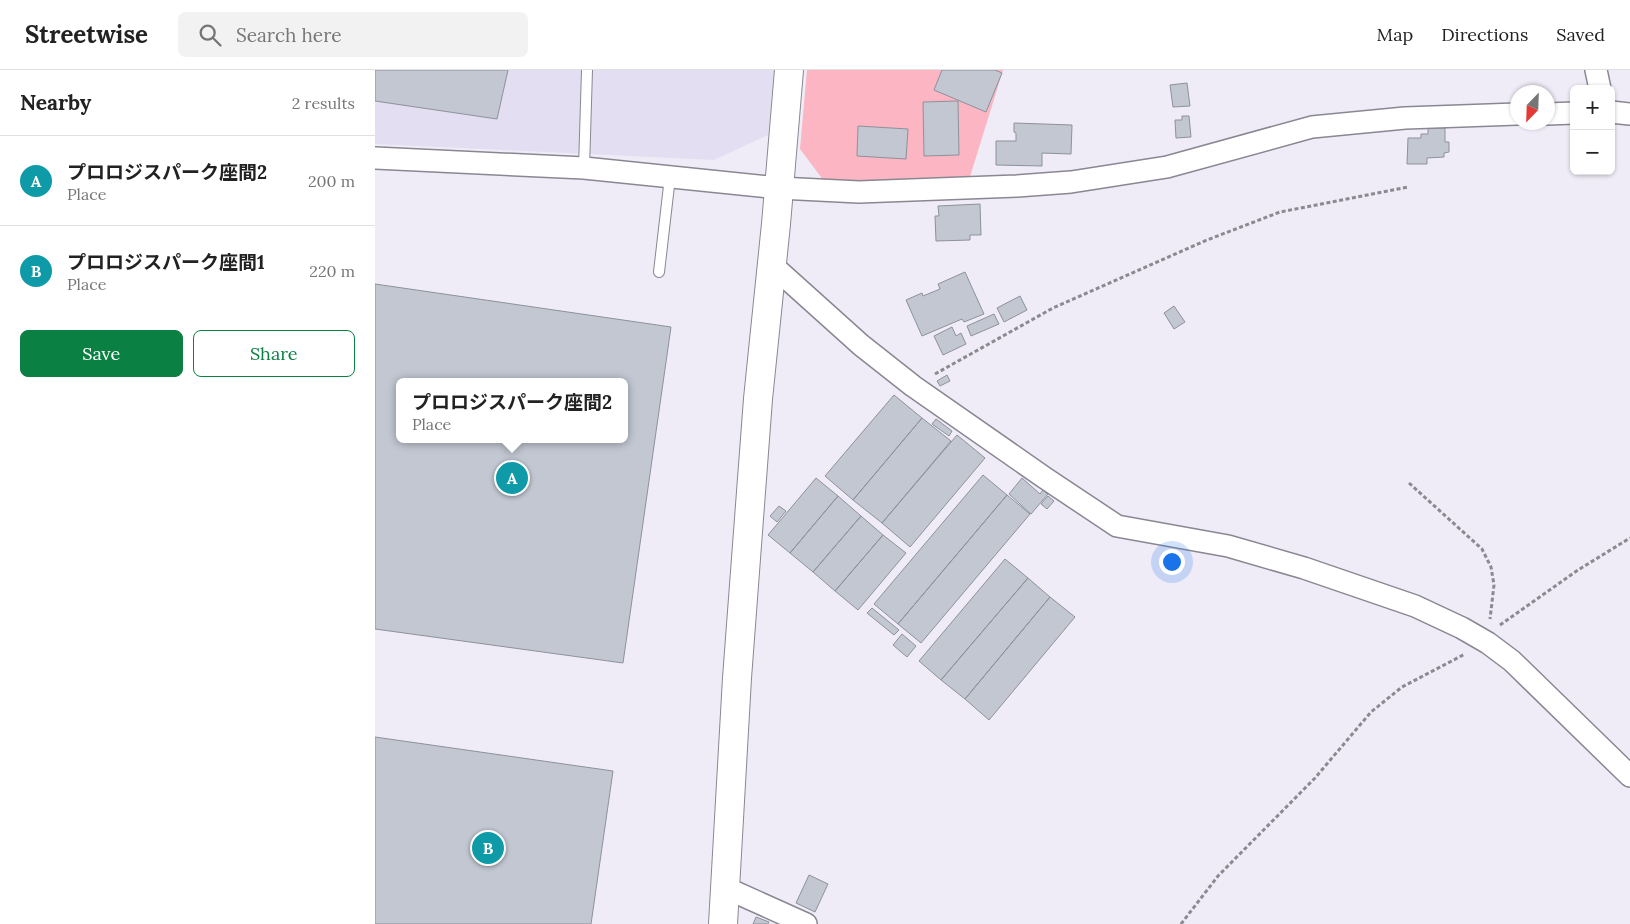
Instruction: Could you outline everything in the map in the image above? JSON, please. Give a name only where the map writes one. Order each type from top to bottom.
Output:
[{"type":"street","points":[[723,924],[737,678],[758,399],[789,70]]},
{"type":"street","points":[[1596,70],[1599,85]]},
{"type":"street","points":[[1615,112],[1630,114]]},
{"type":"street","points":[[1555,114],[1570,113]]},
{"type":"street","points":[[375,158],[584,168],[779,188],[859,192],[1017,186],[1071,182],[1167,167],[1312,128],[1405,118],[1510,114]]},
{"type":"street","points":[[772,265],[861,345],[913,386],[1117,526],[1228,546],[1304,568],[1415,606],[1488,638],[1630,776]]},
{"type":"street","points":[[726,888],[806,924]]},
{"type":"lane","points":[[584,168],[587,70]]},
{"type":"lane","points":[[659,272],[670,177]]},
{"type":"path","points":[[913,386],[1053,308],[1207,240],[1280,212],[1408,187]]},
{"type":"path","points":[[1409,484],[1483,549],[1491,568],[1494,585],[1488,638]]},
{"type":"path","points":[[1181,924],[1218,876],[1315,778],[1371,712],[1402,687],[1488,638],[1578,570],[1630,538]]},
{"type":"shaded area","points":[[375,70],[774,70],[768,135],[714,160],[375,144]]},
{"type":"shaded area","points":[[807,70],[1003,70],[969,180],[827,185],[800,149]]},
{"type":"building","points":[[375,70],[508,70],[497,119],[375,101]]},
{"type":"building","points":[[942,70],[995,70],[1002,73],[986,112],[934,90]]},
{"type":"building","points":[[1187,83],[1190,106],[1173,107],[1170,85]]},
{"type":"building","points":[[958,101],[959,155],[924,156],[923,102]]},
{"type":"building","points":[[1182,116],[1189,116],[1191,137],[1176,138],[1175,120],[1182,120]]},
{"type":"building","points":[[1014,123],[1072,125],[1071,154],[1042,153],[1042,166],[996,165],[996,141],[1016,141]]},
{"type":"building","points":[[858,126],[908,129],[906,159],[857,156]]},
{"type":"building","points":[[1428,128],[1445,128],[1445,142],[1449,142],[1449,152],[1444,153],[1444,157],[1427,158],[1427,164],[1407,164],[1408,138],[1421,138],[1421,134],[1428,134]]},
{"type":"building","points":[[980,204],[981,235],[970,235],[970,240],[936,241],[935,216],[939,216],[938,206]]},
{"type":"building","points":[[965,272],[984,314],[964,322],[962,319],[922,336],[906,300],[922,293],[923,296],[940,289],[938,284]]},
{"type":"building","points":[[375,284],[671,327],[623,663],[375,629]]},
{"type":"building","points":[[1020,296],[1027,310],[1004,322],[997,308]]},
{"type":"building","points":[[1174,306],[1185,322],[1174,329],[1164,313]]},
{"type":"building","points":[[994,314],[999,324],[971,336],[967,326]]},
{"type":"building","points":[[952,327],[956,336],[961,333],[966,344],[943,355],[934,336]]},
{"type":"building","points":[[947,375],[950,381],[940,386],[937,381]]},
{"type":"building","points":[[894,395],[922,418],[853,500],[825,476]]},
{"type":"building","points":[[922,418],[951,441],[882,523],[853,500]]},
{"type":"building","points":[[936,419],[952,431],[949,436],[932,424]]},
{"type":"building","points":[[957,435],[985,458],[910,547],[882,523]]},
{"type":"building","points":[[983,475],[1007,495],[898,624],[874,604]]},
{"type":"building","points":[[816,478],[838,496],[790,553],[768,535]]},
{"type":"building","points":[[1022,478],[1040,494],[1043,490],[1048,494],[1031,514],[1009,494]]},
{"type":"building","points":[[1007,495],[1030,514],[921,643],[898,624]]},
{"type":"building","points":[[838,496],[861,516],[813,572],[790,553]]},
{"type":"building","points":[[1048,496],[1054,501],[1047,509],[1041,504]]},
{"type":"building","points":[[779,506],[786,511],[777,522],[770,516]]},
{"type":"building","points":[[861,516],[883,535],[835,591],[813,572]]},
{"type":"building","points":[[883,535],[906,553],[858,610],[835,591]]},
{"type":"building","points":[[1005,559],[1028,578],[941,680],[919,661]]},
{"type":"building","points":[[1028,578],[1050,597],[965,699],[941,680]]},
{"type":"building","points":[[1050,597],[1075,617],[989,720],[965,699]]},
{"type":"building","points":[[872,608],[899,630],[894,635],[867,613]]},
{"type":"building","points":[[902,634],[916,646],[907,657],[893,645]]},
{"type":"building","points":[[375,737],[613,771],[591,924],[375,924]]},
{"type":"building","points":[[809,875],[828,884],[815,912],[796,903]]},
{"type":"building","points":[[756,917],[769,922],[768,924],[753,924]]},
{"type":"place","name":"プロロジスパーク座間2","points":[[512,478]]},
{"type":"place","name":"プロロジスパーク座間1","points":[[488,848]]}]
